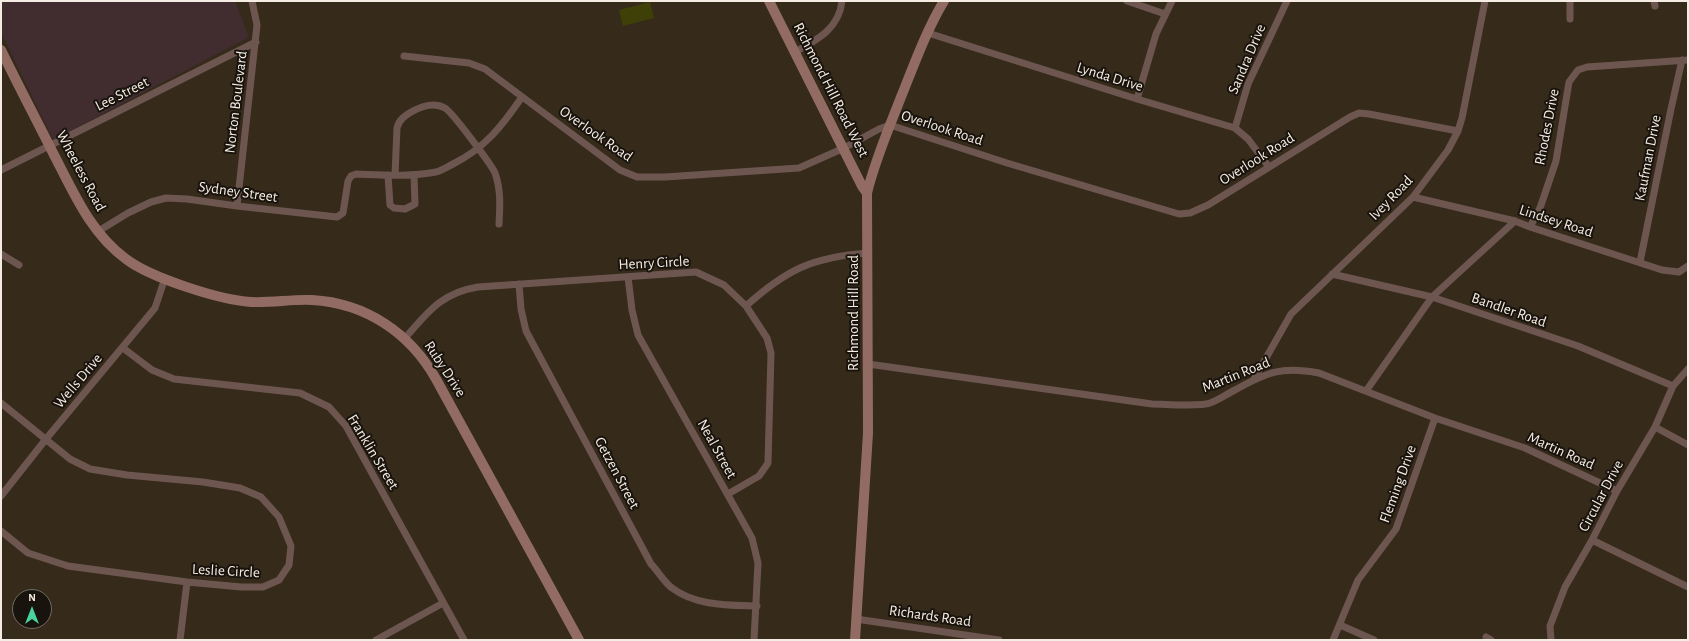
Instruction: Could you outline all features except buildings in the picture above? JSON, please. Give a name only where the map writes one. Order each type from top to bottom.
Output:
[{"type":"street","name":"Norton Boulevard","points":[[237,206],[256,42],[257,25],[252,1]]},
{"type":"street","name":"Richmond Hill Road West","points":[[769,1],[862,186],[868,193]]},
{"type":"street","points":[[795,52],[823,36],[832,27],[839,13],[842,1]]},
{"type":"street","name":"Richmond Hill Road","points":[[855,640],[868,433],[868,193],[874,168],[890,125],[928,33],[944,1]]},
{"type":"street","points":[[1127,1],[1165,14]]},
{"type":"street","points":[[1137,99],[1156,34],[1172,1]]},
{"type":"street","name":"Sandra Drive","points":[[1235,128],[1248,84],[1287,1]]},
{"type":"street","name":"Ivey Road","points":[[1254,379],[1291,314],[1413,197],[1448,150],[1458,131],[1468,91],[1485,1]]},
{"type":"street","points":[[1570,1],[1570,19]]},
{"type":"street","name":"Lynda Drive","points":[[928,33],[1137,99],[1235,128],[1248,139],[1269,167]]},
{"type":"street","name":"Lee Street","points":[[1,170],[256,42]]},
{"type":"street","name":"Wheeless Road","points":[[1,50],[85,214],[98,232],[126,260],[165,278]]},
{"type":"street","name":"Overlook Road","points":[[404,56],[469,63],[485,69],[620,170],[637,176],[665,177],[799,168],[844,148],[879,128],[890,125],[1015,166],[1179,214],[1190,213],[1208,205],[1350,117],[1359,113],[1458,131]]},
{"type":"street","name":"Rhodes Drive","points":[[1530,227],[1540,208],[1556,161],[1569,82],[1578,70],[1587,67],[1685,60]]},
{"type":"street","name":"Kaufman Drive","points":[[1640,262],[1671,109],[1685,60]]},
{"type":"street","points":[[392,175],[414,175],[438,171],[466,157],[504,124],[522,97]]},
{"type":"street","points":[[414,175],[415,204],[405,209],[394,208],[390,205],[398,123],[404,116],[423,105],[433,105],[445,108],[489,161],[500,187],[499,224]]},
{"type":"street","name":"Sydney Street","points":[[98,232],[128,213],[151,202],[166,198],[187,199],[337,217],[343,213],[350,176],[356,174],[392,175]]},
{"type":"street","name":"Lindsey Road","points":[[1413,197],[1515,221],[1662,270],[1679,272],[1688,266]]},
{"type":"street","points":[[1366,391],[1432,297],[1515,221]]},
{"type":"street","points":[[746,306],[768,286],[799,268],[815,261],[835,256],[868,253]]},
{"type":"street","points":[[1,254],[19,266]]},
{"type":"street","name":"Henry Circle","points":[[405,338],[433,306],[462,290],[478,287],[696,272],[724,285],[746,306],[767,338],[771,353],[768,462],[759,476],[728,494]]},
{"type":"street","name":"Bandler Road","points":[[1332,274],[1432,297],[1578,346],[1673,386]]},
{"type":"street","name":"Neal Street","points":[[628,277],[632,310],[638,335],[752,538],[758,563],[757,606],[754,640]]},
{"type":"street","name":"Ruby Drive","points":[[165,278],[223,297],[241,301],[259,302],[305,300],[336,303],[369,314],[386,323],[405,338],[433,373],[579,640]]},
{"type":"street","name":"Wells Drive","points":[[1,496],[46,439],[155,308],[165,278]]},
{"type":"street","name":"Getzen Street","points":[[519,284],[521,309],[526,332],[651,564],[672,588],[688,596],[711,604],[757,606]]},
{"type":"street","name":"Franklin Street","points":[[123,348],[152,370],[174,379],[300,393],[329,407],[346,426],[464,640]]},
{"type":"street","name":"Martin Road","points":[[868,364],[1152,404],[1209,403],[1254,379],[1275,372],[1296,370],[1319,373],[1435,418],[1525,448],[1617,491]]},
{"type":"street","name":"Circular Drive","points":[[1551,640],[1550,626],[1565,587],[1592,540],[1617,491],[1655,427],[1673,386],[1688,369]]},
{"type":"street","name":"Leslie Circle","points":[[1,403],[70,459],[90,469],[127,475],[203,482],[240,488],[261,497],[279,517],[291,546],[289,565],[279,580],[263,587],[187,582],[68,566],[28,553],[1,531]]},
{"type":"street","name":"Fleming Drive","points":[[1333,640],[1358,580],[1396,529],[1435,418]]},
{"type":"street","points":[[1655,427],[1688,445]]},
{"type":"street","points":[[1592,540],[1688,587]]},
{"type":"street","points":[[180,640],[187,582]]},
{"type":"street","points":[[376,640],[444,603]]},
{"type":"street","name":"Richards Road","points":[[856,619],[1000,640]]},
{"type":"street","points":[[1340,625],[1374,640]]},
{"type":"shaded area","points":[[1,1],[235,1],[249,37],[53,140],[1,32]]},
{"type":"shaded area","points":[[650,2],[654,18],[623,26],[619,10]]}]
